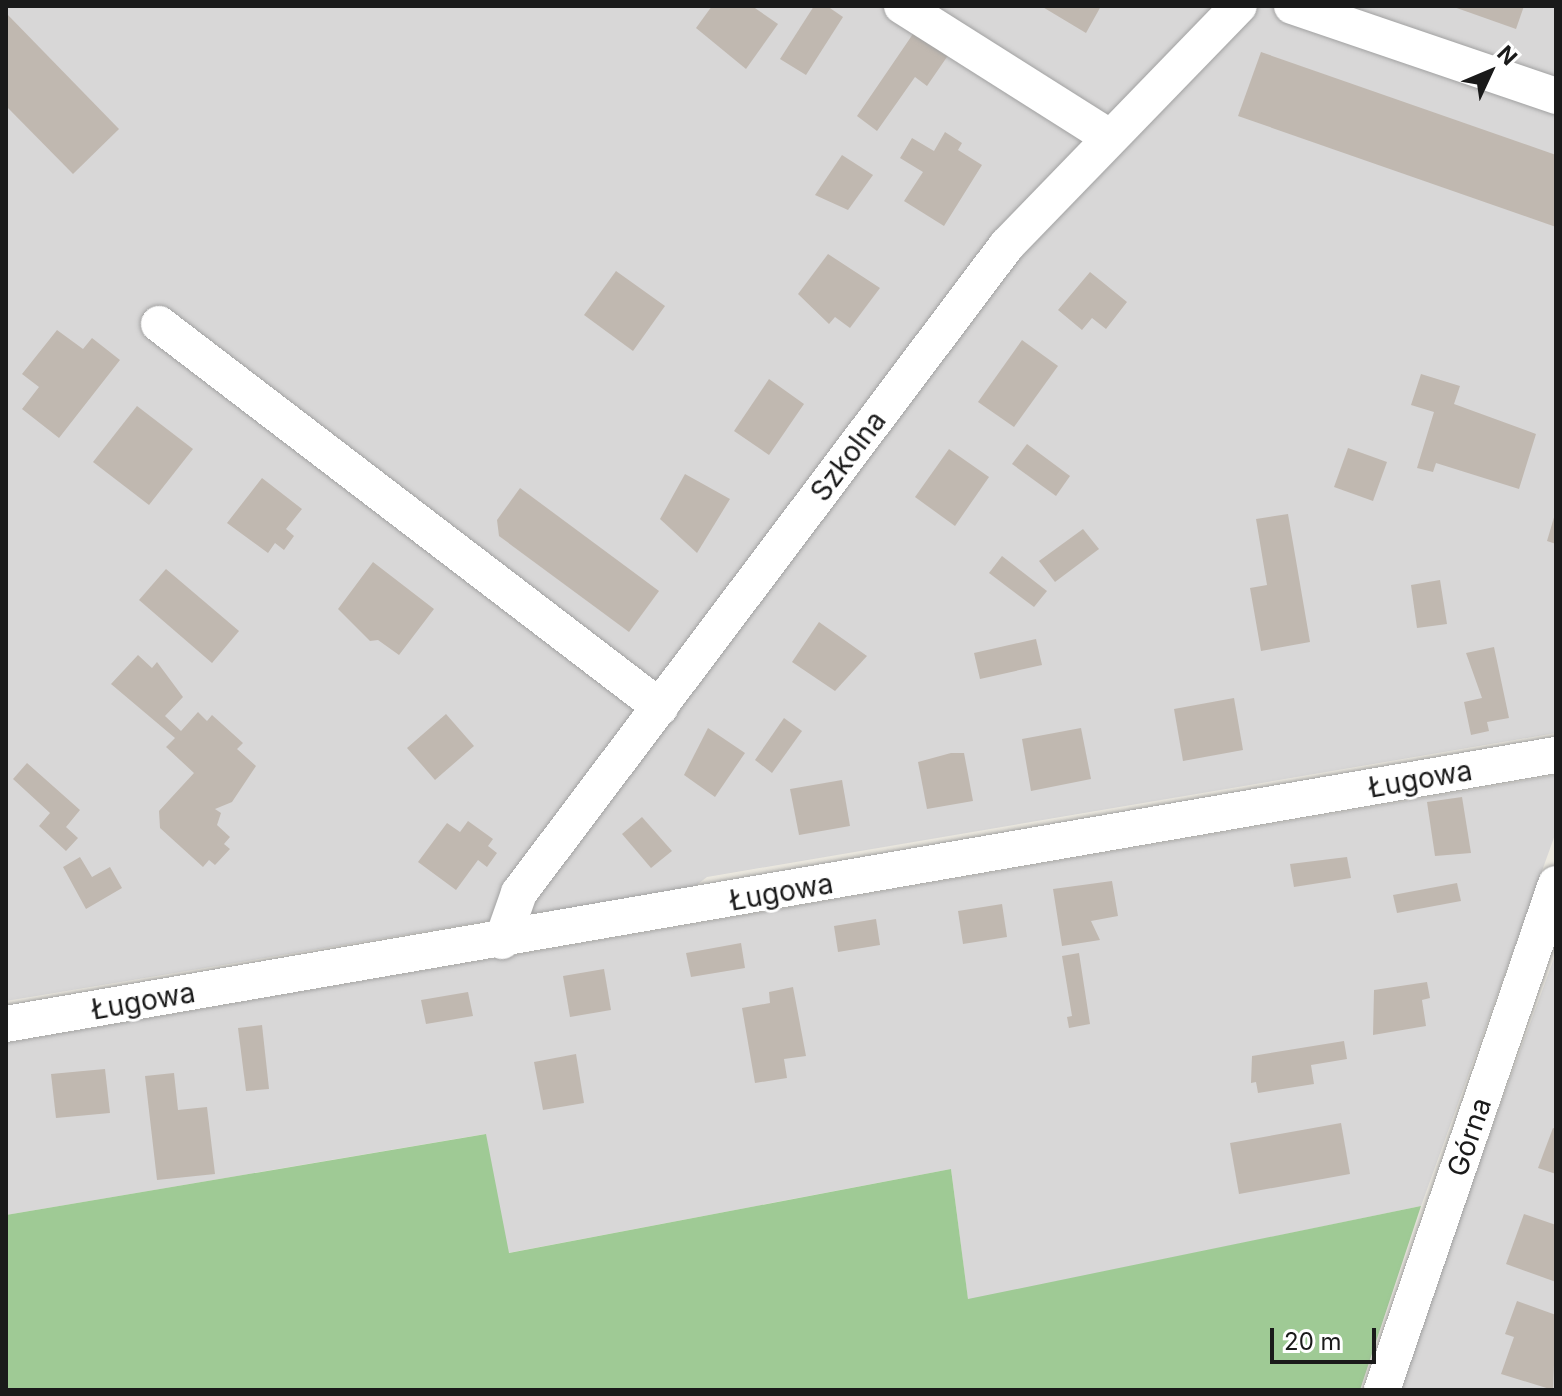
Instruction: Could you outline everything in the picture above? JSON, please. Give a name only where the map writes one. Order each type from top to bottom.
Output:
[{"type":"street","points":[[902,6],[1108,136]]},
{"type":"street","name":"Szkolna","points":[[502,941],[519,893],[1007,245],[1108,136],[1239,6]]},
{"type":"street","points":[[1292,6],[1556,96]]},
{"type":"street","points":[[159,324],[660,707]]},
{"type":"street","name":"Ługowa","points":[[6,1024],[502,941],[1556,755]]},
{"type":"street","name":"Górna","points":[[1382,1390],[1556,884]]},
{"type":"shaded area","points":[[6,6],[1556,6],[1556,733],[707,877],[677,900],[548,911],[6,1001]]},
{"type":"shaded area","points":[[1556,775],[1556,832],[1421,1206],[968,1300],[951,1169],[508,1253],[485,1134],[6,1215],[6,1043]]},
{"type":"shaded area","points":[[1556,953],[1556,1390],[1400,1390],[1445,1256]]},
{"type":"green space","points":[[486,1134],[509,1253],[951,1169],[968,1299],[1421,1206],[1360,1390],[6,1390],[6,1215]]},
{"type":"building","points":[[712,6],[752,6],[778,24],[746,69],[696,28]]},
{"type":"building","points":[[814,6],[827,6],[843,17],[806,75],[780,59]]},
{"type":"building","points":[[1041,6],[1101,6],[1086,33]]},
{"type":"building","points":[[1451,6],[1524,6],[1516,29]]},
{"type":"building","points":[[6,13],[119,129],[73,174],[6,106]]},
{"type":"building","points":[[915,31],[949,54],[927,86],[915,77],[877,131],[857,116]]},
{"type":"building","points":[[1261,52],[1556,155],[1556,227],[1238,116]]},
{"type":"building","points":[[945,132],[962,143],[958,150],[982,165],[944,226],[904,201],[923,172],[900,158],[912,138],[934,151]]},
{"type":"building","points":[[842,155],[873,175],[848,210],[815,195]]},
{"type":"building","points":[[828,254],[880,288],[850,328],[835,317],[829,324],[798,294]]},
{"type":"building","points":[[616,271],[665,306],[633,351],[584,315]]},
{"type":"building","points":[[1090,272],[1127,302],[1106,329],[1092,318],[1082,330],[1058,310]]},
{"type":"building","points":[[57,330],[83,349],[92,338],[120,360],[59,438],[22,409],[39,387],[22,374]]},
{"type":"building","points":[[1022,340],[1058,366],[1014,427],[978,402]]},
{"type":"building","points":[[1421,374],[1460,386],[1454,404],[1536,434],[1519,489],[1436,463],[1433,472],[1417,468],[1434,412],[1411,405]]},
{"type":"building","points":[[769,379],[804,404],[769,455],[734,431]]},
{"type":"building","points":[[137,406],[193,449],[149,505],[93,462]]},
{"type":"building","points":[[1027,444],[1070,476],[1056,496],[1012,464]]},
{"type":"building","points":[[1348,448],[1387,462],[1373,501],[1334,487]]},
{"type":"building","points":[[949,449],[989,477],[955,526],[915,497]]},
{"type":"building","points":[[685,474],[730,499],[697,553],[660,519]]},
{"type":"building","points":[[262,478],[302,509],[286,529],[294,536],[284,550],[275,543],[268,553],[227,523]]},
{"type":"building","points":[[520,488],[659,591],[629,632],[499,536],[497,520]]},
{"type":"building","points":[[1288,514],[1310,642],[1261,651],[1250,588],[1267,585],[1256,519]]},
{"type":"building","points":[[1556,514],[1556,544],[1547,541]]},
{"type":"building","points":[[1083,529],[1099,549],[1055,582],[1039,561]]},
{"type":"building","points":[[1002,556],[1047,591],[1034,607],[989,573]]},
{"type":"building","points":[[373,562],[434,609],[399,655],[378,640],[370,641],[338,609]]},
{"type":"building","points":[[166,569],[239,631],[212,663],[139,600]]},
{"type":"building","points":[[1440,580],[1447,624],[1417,628],[1411,585]]},
{"type":"building","points":[[819,622],[867,656],[835,691],[792,662]]},
{"type":"building","points":[[1036,639],[1042,665],[980,679],[974,653]]},
{"type":"building","points":[[1494,647],[1509,718],[1487,722],[1489,731],[1471,735],[1464,702],[1482,698],[1466,653]]},
{"type":"building","points":[[138,655],[152,668],[157,662],[183,697],[165,716],[181,731],[198,712],[207,721],[212,715],[243,743],[237,749],[256,766],[232,802],[215,809],[221,813],[217,825],[230,837],[224,844],[230,849],[215,865],[209,860],[203,867],[160,828],[159,811],[194,773],[166,747],[175,738],[111,684]]},
{"type":"building","points":[[1234,698],[1243,750],[1183,761],[1174,709]]},
{"type":"building","points":[[446,714],[474,746],[435,780],[407,748]]},
{"type":"building","points":[[784,718],[802,731],[772,773],[755,760]]},
{"type":"building","points":[[708,728],[745,753],[715,797],[684,775]]},
{"type":"building","points":[[1081,728],[1091,779],[1031,791],[1022,739]]},
{"type":"building","points":[[951,753],[964,753],[973,801],[927,809],[918,762]]},
{"type":"building","points":[[27,763],[80,810],[66,827],[78,838],[66,851],[39,826],[50,813],[13,779]]},
{"type":"building","points":[[842,780],[850,826],[799,835],[790,789]]},
{"type":"building","points":[[1462,797],[1471,853],[1435,856],[1427,802]]},
{"type":"building","points":[[642,817],[672,851],[651,868],[622,834]]},
{"type":"building","points":[[468,821],[493,839],[488,846],[497,853],[487,867],[478,860],[456,890],[418,862],[447,823],[460,832]]},
{"type":"building","points":[[80,857],[92,877],[110,867],[122,888],[86,909],[63,867]]},
{"type":"building","points":[[1347,857],[1351,878],[1294,887],[1290,864]]},
{"type":"building","points":[[1112,881],[1118,916],[1091,921],[1100,940],[1062,946],[1053,889]]},
{"type":"building","points":[[1457,883],[1461,901],[1397,913],[1393,895]]},
{"type":"building","points":[[1002,904],[1007,937],[963,944],[958,911]]},
{"type":"building","points":[[876,919],[880,945],[838,952],[834,926]]},
{"type":"building","points":[[741,943],[745,968],[691,977],[686,953]]},
{"type":"building","points":[[1079,953],[1090,1024],[1069,1028],[1067,1017],[1072,1016],[1062,956]]},
{"type":"building","points":[[604,969],[611,1010],[570,1017],[563,976]]},
{"type":"building","points":[[1427,982],[1430,998],[1422,1000],[1426,1026],[1373,1035],[1374,990]]},
{"type":"building","points":[[793,987],[806,1056],[784,1059],[787,1078],[755,1083],[742,1008],[770,1003],[769,992]]},
{"type":"building","points":[[468,992],[473,1016],[426,1024],[421,1000]]},
{"type":"building","points":[[262,1025],[269,1089],[246,1091],[238,1028]]},
{"type":"building","points":[[1344,1041],[1347,1059],[1311,1065],[1314,1084],[1258,1093],[1256,1082],[1251,1083],[1252,1056]]},
{"type":"building","points":[[576,1054],[584,1103],[543,1110],[534,1062]]},
{"type":"building","points":[[105,1069],[110,1113],[56,1118],[51,1074]]},
{"type":"building","points":[[174,1073],[178,1110],[207,1107],[215,1174],[157,1180],[145,1076]]},
{"type":"building","points":[[1341,1123],[1350,1174],[1239,1194],[1230,1143]]},
{"type":"building","points":[[1553,1128],[1556,1129],[1556,1174],[1538,1168]]},
{"type":"building","points":[[1524,1214],[1556,1225],[1556,1282],[1506,1264]]},
{"type":"building","points":[[1517,1301],[1556,1315],[1553,1390],[1501,1374],[1514,1337],[1505,1334]]}]
